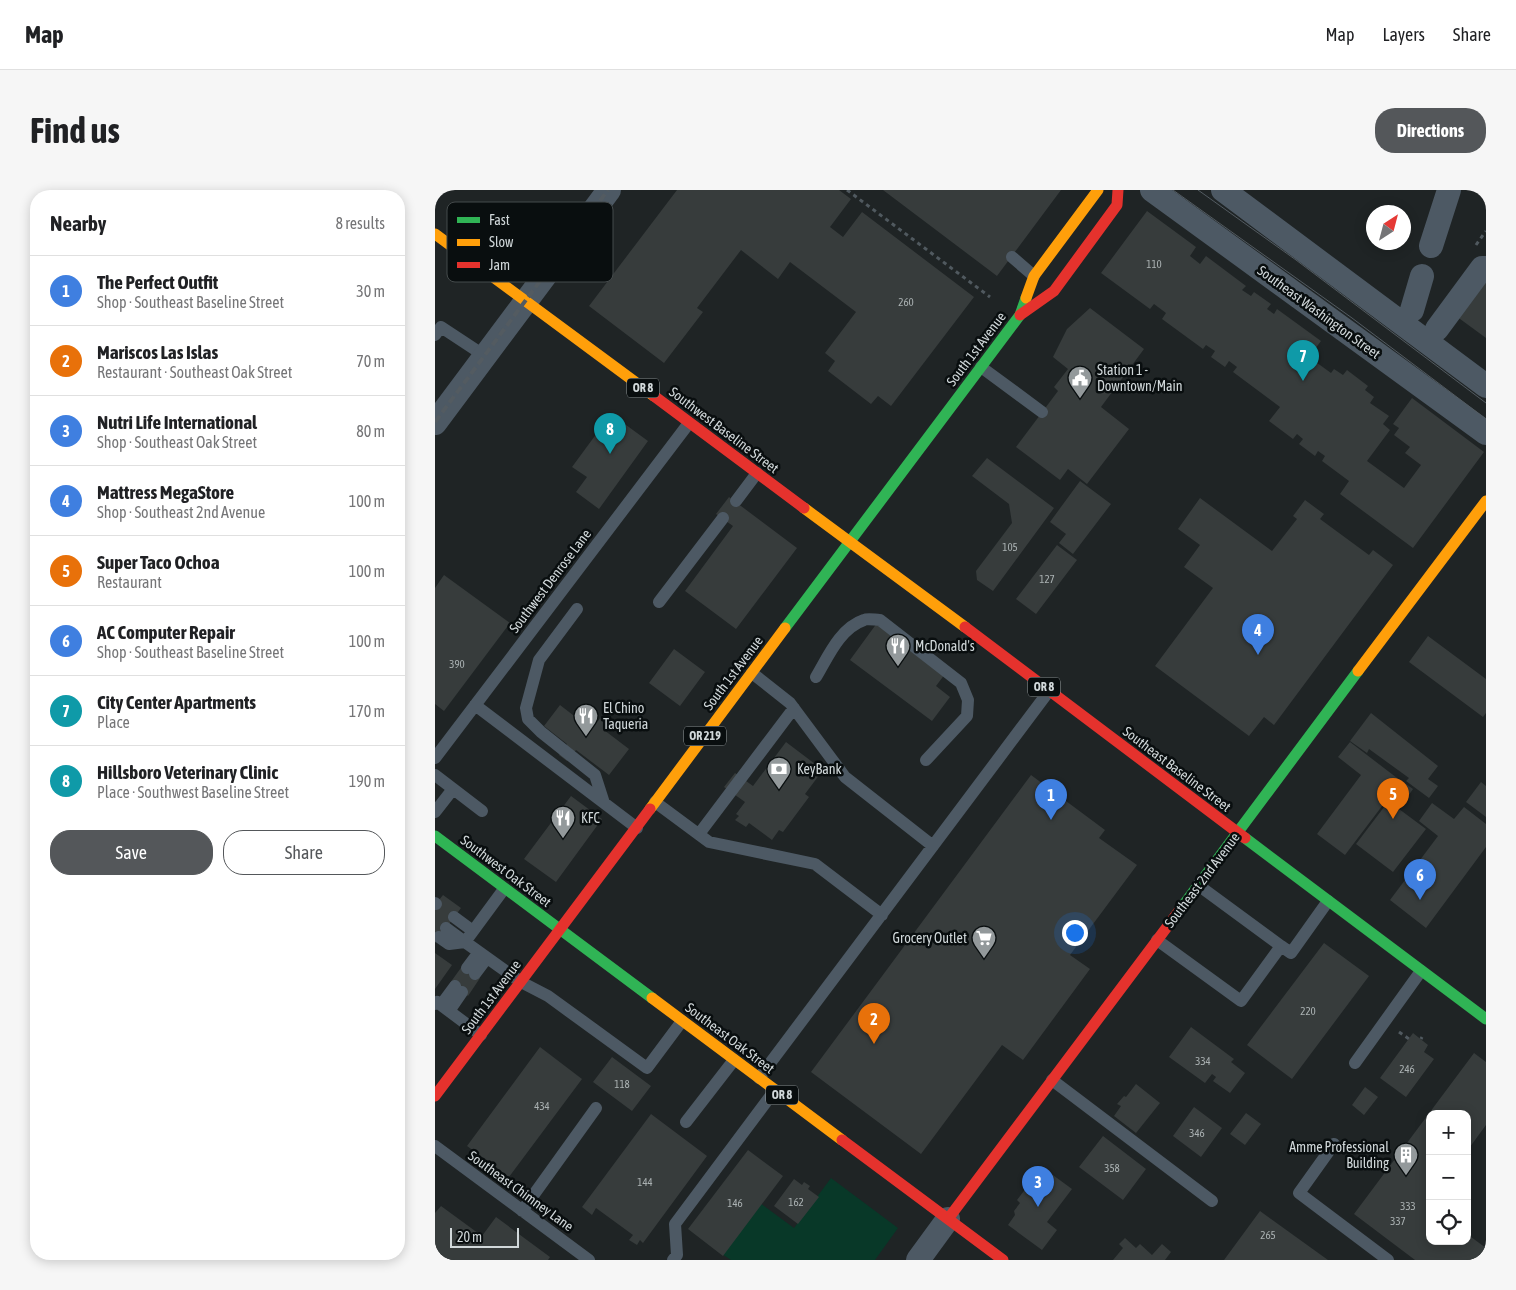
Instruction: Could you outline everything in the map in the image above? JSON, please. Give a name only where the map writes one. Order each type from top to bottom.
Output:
[{"type":"main road","name":"South 1st Avenue","points":[[435,1096],[1020,315],[1034,276],[1098,190]]},
{"type":"main road","name":"South 1st Avenue","points":[[1020,315],[1054,291],[1117,205],[1117,190]]},
{"type":"main road","name":"Southwest Baseline Street","points":[[435,234],[447,243]]},
{"type":"main road","name":"Southwest Baseline Street","points":[[500,282],[850,542]]},
{"type":"main road","name":"Southeast 2nd Avenue","points":[[948,1219],[1486,501]]},
{"type":"main road","name":"Southeast Baseline Street","points":[[850,542],[1486,1019]]},
{"type":"main road","name":"Southwest Oak Street","points":[[437,842],[560,930]]},
{"type":"main road","name":"Southeast Oak Street","points":[[560,930],[1003,1260]]},
{"type":"street","name":"Southeast Washington Street","points":[[1152,190],[1486,433]]},
{"type":"street","points":[[1223,190],[1486,386]]},
{"type":"street","points":[[1431,246],[1449,190]]},
{"type":"street","points":[[1437,329],[1482,268],[1486,268]]},
{"type":"street","points":[[1411,310],[1422,276]]},
{"type":"street","points":[[435,423],[540,282]]},
{"type":"street","name":"Southeast 2nd Avenue","points":[[918,1260],[948,1219]]},
{"type":"lane","points":[[1012,257],[1034,276]]},
{"type":"lane","points":[[435,335],[441,327],[485,356]]},
{"type":"lane","points":[[981,367],[1042,412]]},
{"type":"lane","name":"Southwest Denrose Lane","points":[[435,758],[689,423]]},
{"type":"lane","points":[[735,501],[757,473]]},
{"type":"lane","points":[[659,602],[723,518]]},
{"type":"lane","points":[[577,609],[539,660],[526,708],[528,719],[541,732],[595,775],[604,803]]},
{"type":"lane","points":[[816,677],[835,646],[848,630],[865,619],[880,620],[961,683],[968,700],[967,716],[927,760]]},
{"type":"lane","points":[[752,673],[794,708],[845,777],[933,846]]},
{"type":"lane","points":[[759,1078],[1049,691]]},
{"type":"lane","points":[[475,705],[637,828]]},
{"type":"lane","points":[[699,834],[794,708]]},
{"type":"lane","points":[[435,775],[482,811]]},
{"type":"lane","points":[[435,812],[453,789]]},
{"type":"lane","points":[[655,802],[709,842],[815,864],[882,915]]},
{"type":"lane","points":[[1198,886],[1291,953],[1327,901]]},
{"type":"lane","points":[[465,942],[504,889]]},
{"type":"lane","points":[[454,917],[473,931]]},
{"type":"lane","points":[[443,932],[465,942],[521,982],[548,996],[647,1068],[682,1021]]},
{"type":"lane","points":[[1157,940],[1241,1001],[1281,946]]},
{"type":"lane","points":[[471,971],[483,955]]},
{"type":"lane","points":[[1355,1063],[1421,971]]},
{"type":"lane","points":[[458,989],[441,1007],[481,1035]]},
{"type":"lane","points":[[687,1122],[734,1060]]},
{"type":"lane","points":[[1052,1080],[1211,1201]]},
{"type":"lane","points":[[673,1260],[677,1255],[675,1224],[775,1090]]},
{"type":"lane","points":[[522,1211],[596,1108]]},
{"type":"lane","points":[[1334,1144],[1299,1194],[1388,1260]]},
{"type":"lane","name":"Southeast Chimney Lane","points":[[435,1146],[589,1260]]},
{"type":"path","points":[[847,190],[989,297]]},
{"type":"green space","points":[[831,1178],[898,1228],[875,1260],[731,1260],[722,1254],[760,1203],[794,1228]]},
{"type":"building","points":[[677,190],[839,190],[851,199],[830,227],[843,237],[862,212],[974,297],[891,406],[878,396],[871,404],[828,371],[835,361],[825,353],[856,312],[790,262],[778,279],[741,250],[697,308],[703,312],[664,363],[589,306],[607,282],[613,282],[613,274]]},
{"type":"building","points":[[883,190],[1061,190],[997,276]]},
{"type":"building","points":[[1147,211],[1196,247],[1190,256],[1200,264],[1206,256],[1246,286],[1242,290],[1251,296],[1254,292],[1271,304],[1267,309],[1274,314],[1277,309],[1321,341],[1309,357],[1331,373],[1334,369],[1343,375],[1347,370],[1368,386],[1365,390],[1374,397],[1370,403],[1389,416],[1383,424],[1390,430],[1367,461],[1404,488],[1421,465],[1405,453],[1410,447],[1394,435],[1399,428],[1393,424],[1412,398],[1484,452],[1413,548],[1340,494],[1349,481],[1322,461],[1325,456],[1318,451],[1315,456],[1299,444],[1303,439],[1297,434],[1293,439],[1269,421],[1280,407],[1233,372],[1237,367],[1229,361],[1225,367],[1211,357],[1215,351],[1206,345],[1203,349],[1162,319],[1166,313],[1154,304],[1150,309],[1101,273]]},
{"type":"building","points":[[1482,280],[1486,283],[1486,338],[1456,316]]},
{"type":"building","name":"Station 1 - Downtown/Main","points":[[1090,308],[1144,349],[1101,407],[1129,429],[1087,484],[1068,469],[1060,480],[1016,447],[1058,391],[1054,387],[1068,369],[1053,357],[1067,329]]},
{"type":"building","points":[[611,414],[648,441],[599,509],[576,492],[587,477],[572,467]]},
{"type":"building","points":[[987,458],[1054,508],[993,591],[977,580],[976,571],[1012,523],[1009,504],[972,476]]},
{"type":"building","points":[[1080,481],[1111,504],[1073,554],[1059,543],[1066,534],[1050,522]]},
{"type":"building","points":[[729,497],[797,548],[736,629],[685,591],[733,526],[716,514]]},
{"type":"building","points":[[1200,498],[1272,551],[1297,519],[1293,516],[1305,500],[1324,514],[1320,519],[1369,555],[1373,550],[1393,565],[1274,725],[1264,717],[1249,736],[1155,666],[1213,588],[1184,567],[1200,545],[1178,529]]},
{"type":"building","points":[[1057,545],[1077,560],[1036,614],[1016,599]]},
{"type":"building","points":[[444,575],[510,623],[444,711],[435,704],[435,588]]},
{"type":"building","name":"McDonald's","points":[[877,623],[945,674],[936,686],[950,697],[932,721],[850,660]]},
{"type":"building","points":[[1428,636],[1486,679],[1486,713],[1483,717],[1409,662]]},
{"type":"building","points":[[674,649],[705,672],[680,706],[649,683]]},
{"type":"building","name":"El Chino Taqueria","points":[[560,705],[582,722],[588,713],[598,721],[601,717],[610,723],[604,730],[629,749],[609,775],[576,750],[567,761],[559,755],[567,744],[544,726]]},
{"type":"building","points":[[1371,713],[1438,766],[1428,779],[1438,786],[1429,798],[1406,781],[1409,778],[1369,749],[1367,753],[1350,741]]},
{"type":"building","name":"KeyBank","points":[[786,742],[823,770],[805,794],[809,797],[783,832],[779,830],[772,840],[749,823],[746,827],[735,820],[739,816],[736,814],[745,802],[724,787],[735,773],[753,786]]},
{"type":"building","points":[[1350,742],[1401,781],[1345,855],[1317,834],[1361,775],[1338,757]]},
{"type":"building","points":[[1031,775],[1105,830],[1099,838],[1137,865],[1070,955],[1090,969],[1023,1060],[1002,1045],[921,1154],[811,1072]]},
{"type":"building","points":[[1403,782],[1413,789],[1399,809],[1426,829],[1393,872],[1356,844]]},
{"type":"building","points":[[1481,782],[1486,786],[1486,817],[1466,802]]},
{"type":"building","name":"KFC","points":[[571,796],[602,819],[556,882],[524,859]]},
{"type":"building","points":[[1432,803],[1454,819],[1464,807],[1486,824],[1486,847],[1426,928],[1390,900],[1438,836],[1419,821]]},
{"type":"building","points":[[443,895],[461,908],[435,943],[435,905]]},
{"type":"building","points":[[1324,943],[1369,976],[1292,1079],[1247,1045]]},
{"type":"building","points":[[435,953],[452,965],[435,989]]},
{"type":"building","points":[[463,965],[480,978],[468,996],[450,983]]},
{"type":"building","points":[[1191,1027],[1234,1059],[1231,1062],[1245,1073],[1230,1093],[1213,1081],[1216,1077],[1212,1074],[1205,1083],[1169,1057]]},
{"type":"building","points":[[1413,1033],[1428,1045],[1424,1052],[1434,1059],[1406,1097],[1380,1078]]},
{"type":"building","points":[[540,1047],[582,1079],[509,1177],[467,1146]]},
{"type":"building","name":"Amme Professional Building","points":[[1474,1053],[1486,1062],[1486,1125],[1471,1146],[1471,1110],[1432,1110]]},
{"type":"building","points":[[612,1057],[651,1086],[632,1111],[593,1082]]},
{"type":"building","points":[[1136,1084],[1160,1103],[1136,1133],[1114,1116],[1121,1106],[1117,1104],[1124,1096],[1126,1097]]},
{"type":"building","points":[[1365,1087],[1378,1097],[1364,1115],[1352,1105]]},
{"type":"building","points":[[1194,1107],[1222,1128],[1201,1157],[1173,1136]]},
{"type":"building","points":[[1246,1113],[1261,1124],[1245,1145],[1230,1134]]},
{"type":"building","points":[[651,1114],[707,1156],[643,1243],[640,1240],[637,1245],[629,1240],[633,1235],[596,1208],[592,1215],[582,1207]]},
{"type":"building","name":"Amme Professional Building","points":[[1426,1117],[1426,1245],[1471,1245],[1471,1237],[1486,1248],[1486,1252],[1480,1260],[1415,1260],[1354,1214]]},
{"type":"building","points":[[1103,1136],[1146,1169],[1123,1200],[1079,1167]]},
{"type":"building","points":[[748,1150],[783,1176],[723,1256],[688,1229]]},
{"type":"building","points":[[1042,1167],[1072,1189],[1047,1222],[1057,1230],[1042,1250],[1008,1225],[1020,1203],[1017,1200]]},
{"type":"building","points":[[794,1179],[802,1185],[804,1182],[810,1186],[808,1189],[819,1197],[798,1224],[774,1206]]},
{"type":"building","points":[[441,1206],[482,1236],[496,1217],[550,1257],[548,1260],[446,1260],[435,1252],[435,1213]]},
{"type":"building","points":[[1260,1211],[1328,1260],[1224,1260]]},
{"type":"building","points":[[1125,1238],[1136,1248],[1140,1244],[1152,1255],[1162,1244],[1171,1252],[1165,1260],[1113,1260],[1123,1248],[1119,1244]]},
{"type":"tram line","points":[[1173,190],[1352,318],[1486,419]]},
{"type":"tram line","points":[[1198,190],[1296,260],[1486,403]]},
{"type":"railway","points":[[599,202],[608,190]]},
{"type":"railway","points":[[435,422],[539,282]]},
{"type":"traffic: fast","points":[[785,628],[1020,315],[1026,298]]},
{"type":"traffic: fast","points":[[1182,907],[1358,671]]},
{"type":"traffic: fast","points":[[435,836],[652,998]]},
{"type":"traffic: fast","points":[[1245,838],[1486,1019]]},
{"type":"traffic: slow","points":[[1026,298],[1034,276],[1098,190]]},
{"type":"traffic: slow","points":[[435,234],[447,243]]},
{"type":"traffic: slow","points":[[500,282],[654,396]]},
{"type":"traffic: slow","points":[[1358,671],[1486,501]]},
{"type":"traffic: slow","points":[[804,508],[965,627]]},
{"type":"traffic: slow","points":[[650,809],[785,628]]},
{"type":"traffic: slow","points":[[652,998],[842,1140]]},
{"type":"traffic: jam","points":[[1020,315],[1054,291],[1117,205],[1118,190]]},
{"type":"traffic: jam","points":[[654,396],[804,508]]},
{"type":"traffic: jam","points":[[965,627],[1245,838]]},
{"type":"traffic: jam","points":[[435,1096],[650,809]]},
{"type":"traffic: jam","points":[[948,1219],[1182,907]]},
{"type":"traffic: jam","points":[[842,1140],[1003,1260]]},
{"type":"place","name":"City Center Apartments","points":[[1303,381]]},
{"type":"place","name":"Station 1 - Downtown/Main","points":[[1080,399]]},
{"type":"place","name":"Hillsboro Veterinary Clinic","points":[[610,454]]},
{"type":"place","name":"Mattress MegaStore","points":[[1258,655]]},
{"type":"place","name":"McDonald's","points":[[898,667]]},
{"type":"place","name":"El Chino Taqueria","points":[[586,737]]},
{"type":"place","name":"KeyBank","points":[[779,790]]},
{"type":"place","name":"Super Taco Ochoa","points":[[1393,819]]},
{"type":"place","name":"The Perfect Outfit","points":[[1051,820]]},
{"type":"place","name":"KFC","points":[[563,839]]},
{"type":"place","name":"AC Computer Repair","points":[[1420,900]]},
{"type":"place","name":"Grocery Outlet","points":[[984,959]]},
{"type":"place","name":"Mariscos Las Islas","points":[[874,1044]]},
{"type":"place","name":"Amme Professional Building","points":[[1406,1176]]},
{"type":"place","name":"Nutri Life International","points":[[1038,1207]]}]
